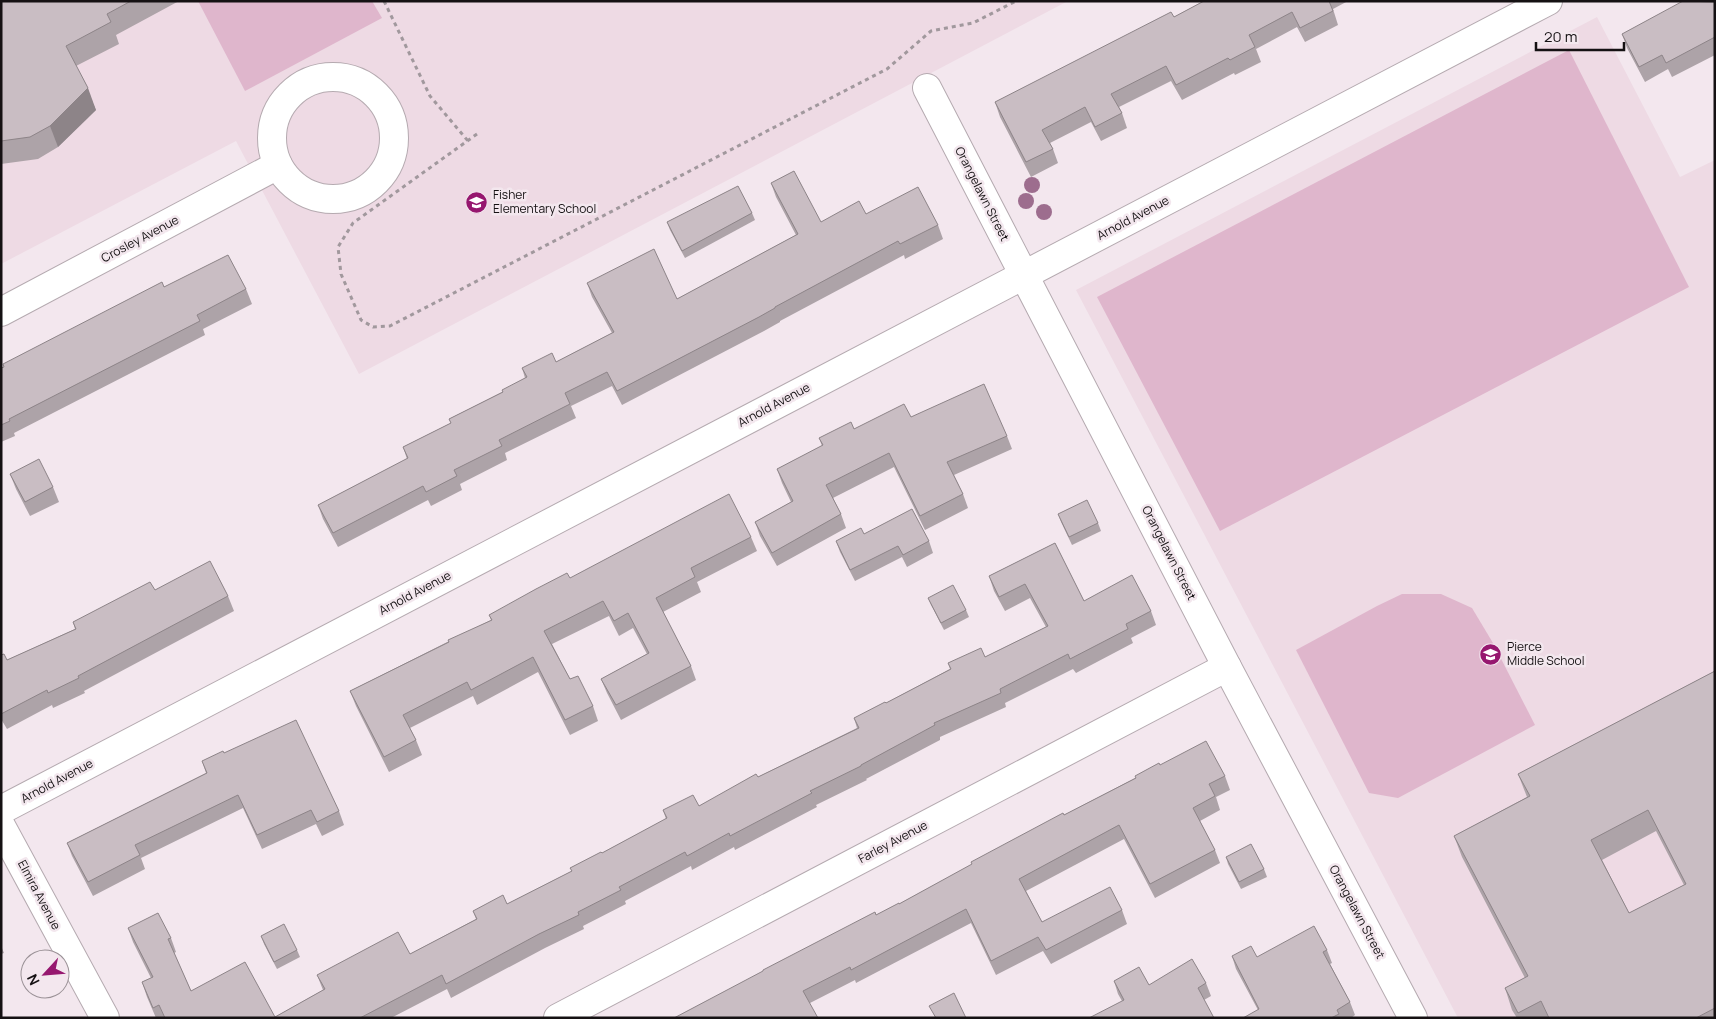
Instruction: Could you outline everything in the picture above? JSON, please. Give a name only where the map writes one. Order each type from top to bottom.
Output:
[{"type":"street","name":"Arnold Avenue","points":[[1,810],[1548,1]]},
{"type":"street","points":[[341,76],[362,82],[378,95],[390,113],[395,133],[393,154],[384,174],[369,188],[350,197],[329,199],[308,194],[291,182],[278,165],[267,136],[285,99],[301,85],[320,77],[341,76]]},
{"type":"street","name":"Orangelawn Street","points":[[927,88],[1413,1018]]},
{"type":"street","name":"Crosley Avenue","points":[[1,312],[278,165]]},
{"type":"street","name":"Farley Avenue","points":[[558,1018],[1228,667]]},
{"type":"street","name":"Elmira Avenue","points":[[1,826],[105,1018]]},
{"type":"path","points":[[384,1],[430,96],[468,141]]},
{"type":"path","points":[[477,134],[352,223],[338,246],[341,274],[361,320],[373,327],[390,326],[887,69],[931,30],[973,23],[1016,1]]},
{"type":"shaded area","name":"Fisher Elementary School","points":[[1,1],[1068,1],[359,374],[236,141],[1,264]]},
{"type":"shaded area","points":[[198,1],[372,1],[382,18],[245,91]]},
{"type":"shaded area","name":"Pierce Middle School","points":[[1597,17],[1680,177],[1715,160],[1715,1018],[1458,1018],[1076,290]]},
{"type":"shaded area","points":[[1569,50],[1689,287],[1220,531],[1097,297]]},
{"type":"shaded area","points":[[1402,594],[1441,594],[1472,608],[1493,643],[1535,725],[1398,798],[1369,793],[1296,650]]},
{"type":"building","points":[[1,1],[131,1],[107,14],[111,22],[66,46],[88,88],[50,126],[30,137],[1,141]]},
{"type":"building","points":[[1204,1],[1329,1],[1333,11],[1300,28],[1292,12],[1249,35],[1255,47],[1230,60],[1228,58],[1176,85],[1166,66],[1111,94],[1122,113],[1095,127],[1085,107],[1042,130],[1053,149],[1026,162],[995,102],[1171,12],[1174,17]]},
{"type":"building","points":[[1683,1],[1715,2],[1715,37],[1666,63],[1662,55],[1639,67],[1622,34]]},
{"type":"building","points":[[794,171],[821,222],[859,201],[866,214],[918,187],[938,225],[900,244],[898,241],[759,317],[617,391],[607,372],[565,393],[570,404],[499,440],[502,446],[454,470],[457,476],[426,492],[423,486],[333,533],[318,505],[408,458],[403,447],[451,423],[449,419],[503,392],[502,390],[527,377],[522,368],[552,353],[556,362],[614,332],[587,283],[654,249],[677,299],[798,234],[771,183]]},
{"type":"building","points":[[738,186],[752,213],[682,251],[667,222]]},
{"type":"building","points":[[228,255],[246,289],[197,315],[200,321],[9,419],[10,421],[1,425],[1,368],[4,367],[3,364],[162,282],[164,287]]},
{"type":"building","points":[[984,384],[1007,436],[947,462],[963,494],[920,516],[889,453],[826,485],[841,514],[772,553],[755,522],[793,501],[777,469],[823,445],[819,438],[851,422],[854,429],[904,404],[911,417]]},
{"type":"building","points":[[39,459],[53,487],[25,502],[10,474]]},
{"type":"building","points":[[729,494],[751,537],[691,568],[695,577],[656,598],[691,666],[616,705],[601,679],[649,653],[628,613],[614,621],[603,601],[544,631],[570,679],[578,676],[593,706],[565,720],[533,657],[471,690],[467,682],[403,715],[416,740],[384,757],[350,691],[449,642],[448,640],[492,620],[489,615],[536,589],[567,573],[570,578]]},
{"type":"building","points":[[1087,500],[1098,523],[1069,537],[1058,514]]},
{"type":"building","points":[[912,509],[929,541],[903,555],[898,546],[850,570],[836,541],[861,528],[864,534]]},
{"type":"building","points":[[1055,543],[1084,601],[1132,575],[1151,611],[1126,624],[1128,629],[1070,659],[1068,654],[1000,689],[1001,693],[934,723],[935,725],[861,766],[810,791],[812,793],[730,836],[729,833],[687,856],[685,852],[619,887],[621,890],[578,912],[579,915],[539,934],[446,984],[442,975],[360,1018],[165,1018],[159,1005],[153,1008],[142,982],[153,977],[128,928],[158,913],[171,938],[168,939],[191,991],[245,962],[275,1017],[325,989],[317,975],[398,932],[410,954],[477,919],[473,911],[503,895],[507,904],[572,871],[570,868],[667,818],[663,810],[693,795],[699,806],[756,774],[758,777],[859,728],[854,718],[951,669],[948,663],[981,648],[985,657],[1048,626],[1025,584],[999,597],[989,576]]},
{"type":"building","points":[[210,561],[228,596],[78,676],[79,678],[48,693],[47,690],[1,714],[1,655],[4,654],[7,660],[76,629],[73,622],[150,582],[155,590]]},
{"type":"building","points":[[953,585],[966,610],[941,623],[928,598]]},
{"type":"building","points":[[1715,671],[1715,1008],[1696,1018],[1549,1018],[1541,1001],[1518,1013],[1505,988],[1528,976],[1454,836],[1530,796],[1518,774]],"holes":[[[1648,810],[1686,884],[1629,913],[1591,840]]]},
{"type":"building","points":[[296,720],[339,811],[317,822],[311,810],[257,835],[238,795],[135,845],[140,855],[88,882],[67,843],[207,773],[202,761]]},
{"type":"building","points":[[1206,741],[1225,776],[1209,784],[1215,796],[1193,808],[1215,850],[1150,884],[1119,825],[1019,879],[1042,922],[1110,887],[1122,910],[1046,950],[1038,937],[991,961],[966,909],[851,970],[850,967],[803,991],[818,1018],[674,1018],[875,912],[876,915],[899,904],[972,864],[971,862],[1063,813],[1064,815],[1136,778],[1135,776],[1159,763],[1160,765]]},
{"type":"building","points":[[1251,844],[1264,869],[1239,882],[1226,857]]},
{"type":"building","points":[[284,924],[297,950],[274,962],[261,936]]},
{"type":"building","points":[[1314,926],[1327,950],[1323,952],[1350,1002],[1337,1010],[1339,1014],[1331,1018],[1243,1018],[1259,1009],[1232,956],[1251,946],[1257,957]]},
{"type":"building","points":[[1192,959],[1206,983],[1198,988],[1214,1018],[1089,1018],[1124,1000],[1114,981],[1139,967],[1149,985]]},
{"type":"building","points":[[954,993],[966,1018],[936,1018],[929,1006]]},
{"type":"place","name":"Fisher Elementary School","points":[[477,202]]},
{"type":"place","name":"Pierce Middle School","points":[[1491,654]]}]
